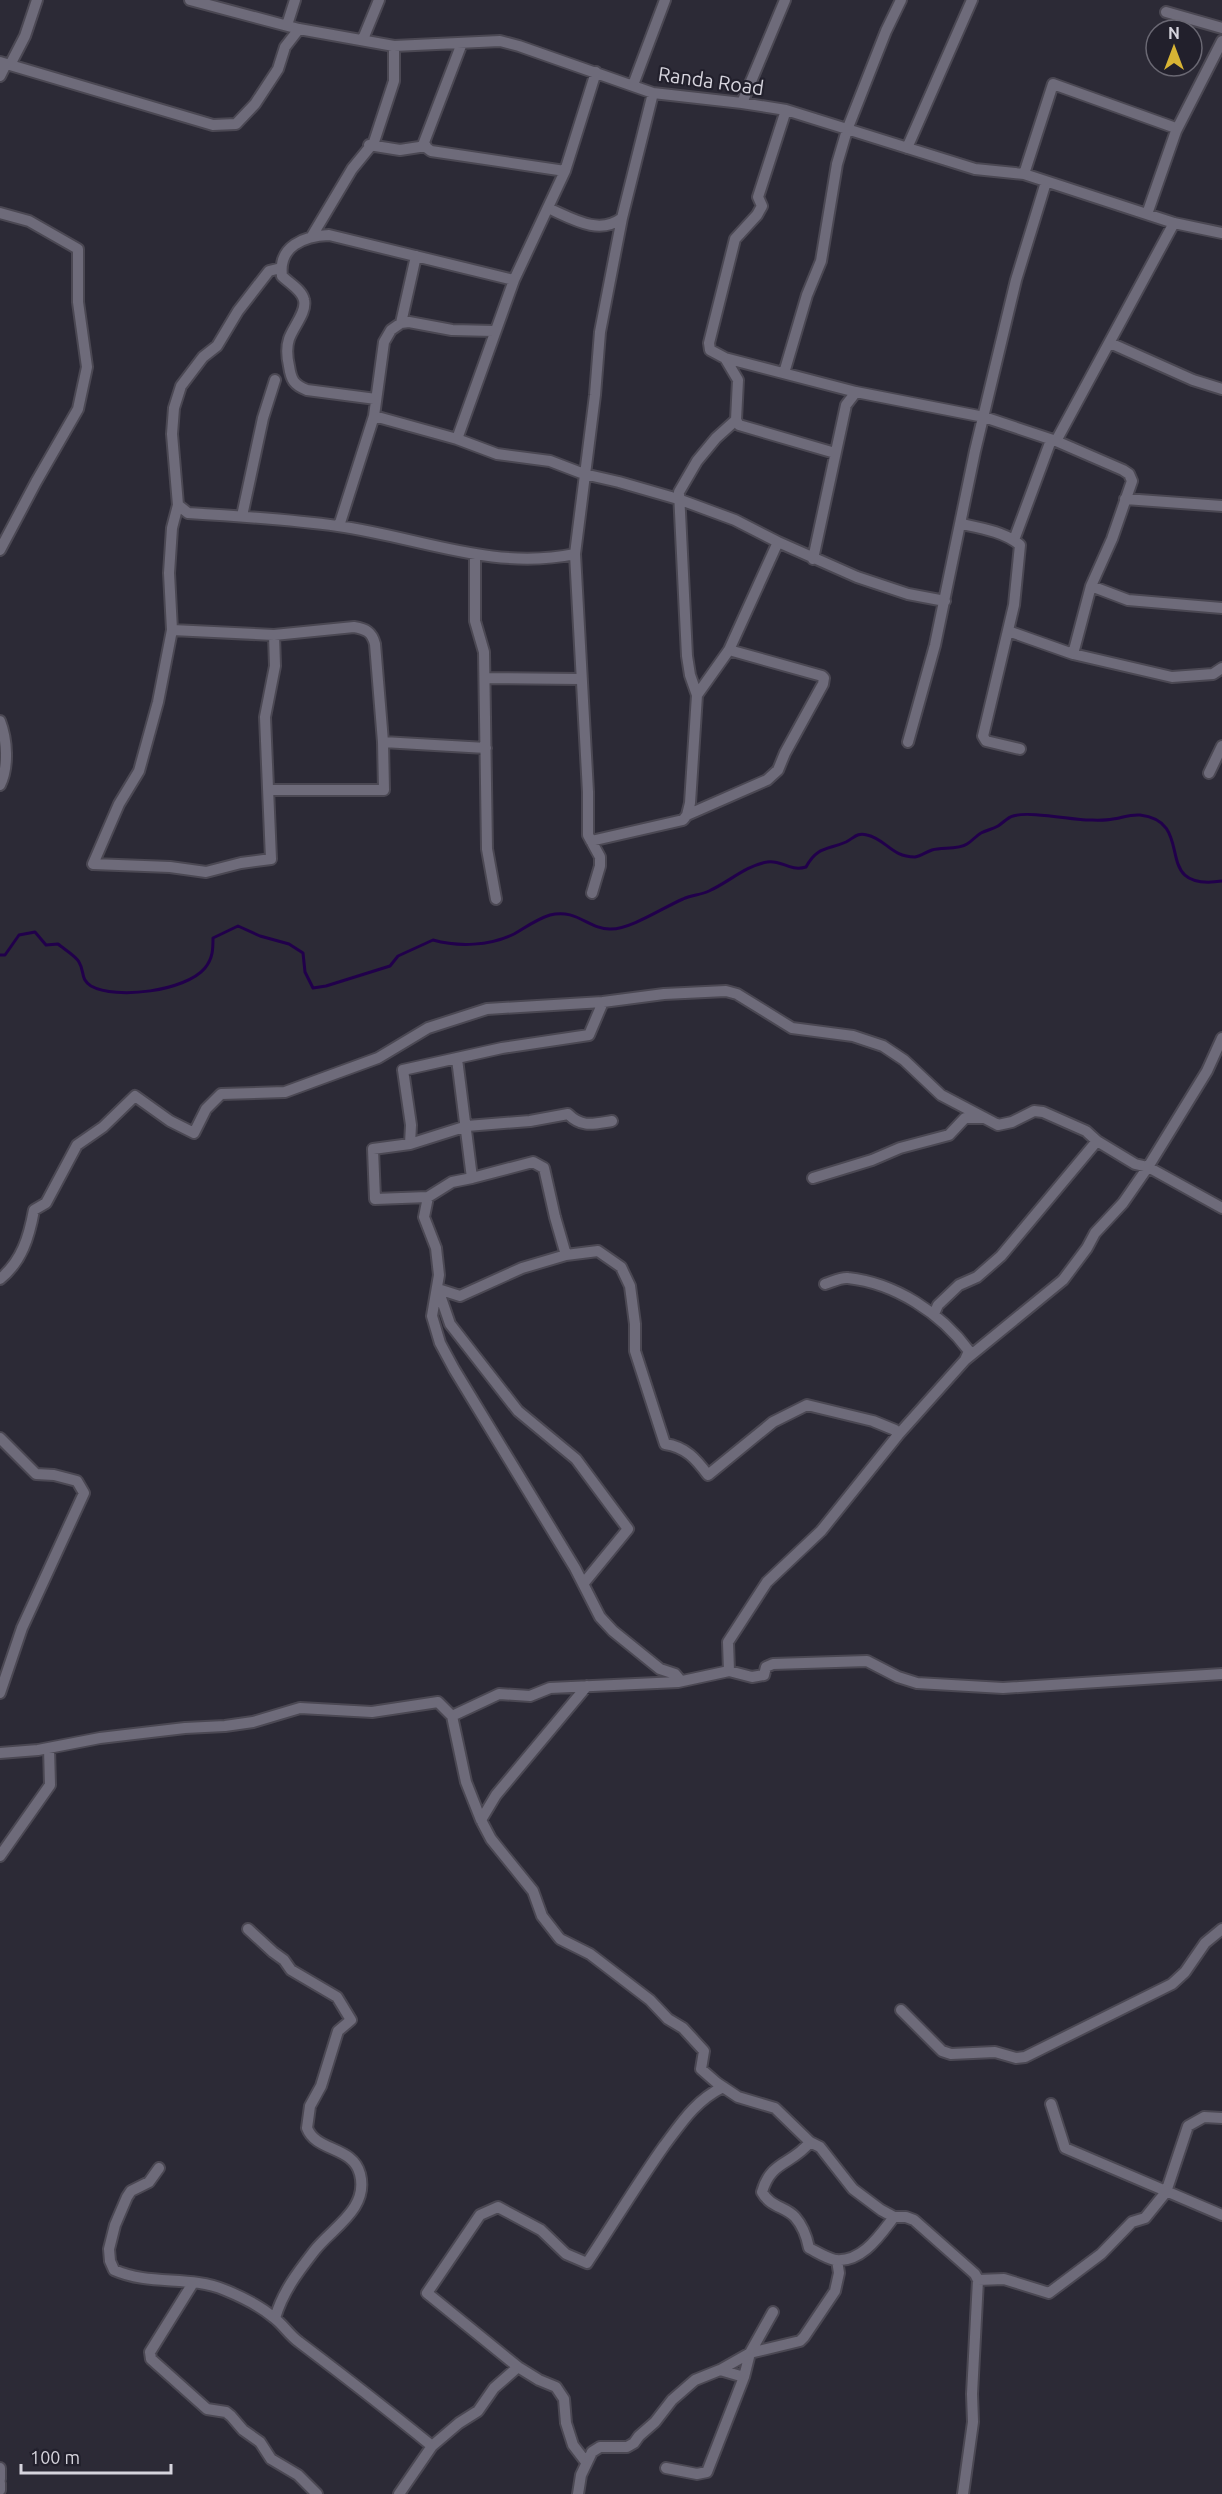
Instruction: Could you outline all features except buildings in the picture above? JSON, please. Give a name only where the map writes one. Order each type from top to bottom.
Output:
[{"type":"street","points":[[0,76],[5,64],[25,36],[37,0]]},
{"type":"street","name":"Randa Road","points":[[190,0],[299,29],[394,46],[500,41],[654,93],[786,110],[975,169],[1024,174],[1174,223],[1222,233]]},
{"type":"street","points":[[287,26],[295,0]]},
{"type":"street","points":[[363,39],[379,0]]},
{"type":"street","points":[[741,103],[785,0]]},
{"type":"street","points":[[784,373],[807,296],[821,261],[837,164],[847,130],[886,31],[901,0]]},
{"type":"street","points":[[907,148],[972,0]]},
{"type":"street","points":[[633,85],[662,1]]},
{"type":"street","points":[[1166,12],[1222,28]]},
{"type":"street","points":[[5,64],[213,125],[236,124],[255,104],[278,69],[285,47],[299,29]]},
{"type":"street","points":[[1147,214],[1176,131],[1222,41]]},
{"type":"street","points":[[462,43],[423,145],[431,152],[565,171]]},
{"type":"street","points":[[312,236],[352,169],[374,141],[394,81],[394,46]]},
{"type":"street","points":[[457,439],[514,280],[565,171],[596,72]]},
{"type":"street","points":[[1024,174],[1053,84],[1173,127],[1176,131]]},
{"type":"street","points":[[592,892],[600,866],[600,857],[591,841],[587,825],[588,792],[580,679],[575,554],[595,395],[600,332],[622,218],[654,93]]},
{"type":"street","points":[[786,110],[758,197],[762,206],[757,215],[735,239],[709,343],[710,350],[725,358],[856,392],[984,417],[1054,440],[1129,474],[1132,481],[1109,547],[1091,586],[1073,654]]},
{"type":"street","points":[[369,145],[400,150],[426,146]]},
{"type":"street","points":[[908,742],[945,601],[967,490],[1016,280],[1046,182]]},
{"type":"street","points":[[548,208],[592,225],[614,224],[622,218]]},
{"type":"street","points":[[0,213],[29,221],[78,249],[78,302],[87,367],[78,409],[0,550]]},
{"type":"street","points":[[1014,540],[1054,440],[1110,343],[1174,223]]},
{"type":"street","points":[[376,399],[307,390],[297,386],[291,378],[286,354],[288,340],[304,308],[304,300],[300,292],[282,276],[281,268],[290,249],[299,240],[312,236],[329,235],[514,280]]},
{"type":"street","points":[[401,323],[416,256]]},
{"type":"street","points":[[274,636],[274,666],[266,717],[271,859],[241,863],[206,872],[171,867],[93,864],[119,804],[139,771],[158,702],[172,630],[169,573],[172,528],[178,505],[172,434],[174,408],[181,386],[203,357],[217,346],[238,311],[269,271],[281,268]]},
{"type":"street","points":[[339,526],[374,416],[384,342],[391,330],[401,323],[409,322],[452,330],[494,331]]},
{"type":"street","points":[[1110,343],[1193,380],[1222,389]]},
{"type":"street","points":[[725,358],[738,380],[736,420],[739,425],[835,453]]},
{"type":"street","points":[[242,516],[263,418],[275,380]]},
{"type":"street","points":[[813,559],[846,405],[856,392]]},
{"type":"street","points":[[374,416],[457,439],[497,454],[550,461],[584,474],[678,500],[735,520],[813,559],[858,577],[908,594],[945,601]]},
{"type":"street","points":[[591,841],[683,820],[687,815],[690,803],[697,695],[690,675],[687,656],[678,500],[679,492],[697,461],[716,438],[736,420]]},
{"type":"street","points":[[1125,499],[1222,506]]},
{"type":"street","points":[[178,505],[188,513],[339,526],[475,556],[546,560],[575,554]]},
{"type":"street","points":[[962,524],[984,529],[1014,540],[1020,545],[1014,605],[983,736],[986,741],[1020,749]]},
{"type":"street","points":[[697,695],[729,650],[778,542]]},
{"type":"street","points":[[475,556],[476,621],[483,642],[485,678],[487,849],[496,899]]},
{"type":"street","points":[[1091,586],[1128,600],[1222,608]]},
{"type":"street","points":[[172,630],[274,636],[354,627],[364,629],[372,636],[375,644],[383,742],[384,790],[269,790]]},
{"type":"street","points":[[1008,631],[1073,654],[1172,677],[1213,674],[1222,668]]},
{"type":"street","points":[[687,815],[767,780],[778,770],[823,684],[822,676],[729,650]]},
{"type":"street","points":[[485,678],[580,679]]},
{"type":"street","points":[[0,721],[5,734],[5,775],[0,785]]},
{"type":"street","points":[[383,742],[486,748]]},
{"type":"street","points":[[1209,773],[1222,746]]},
{"type":"street","points":[[0,1279],[6,1274],[28,1241],[34,1210],[46,1203],[77,1145],[103,1128],[135,1096],[170,1121],[194,1133],[206,1108],[221,1094],[285,1092],[378,1058],[428,1028],[487,1009],[603,1002],[664,994],[726,991],[737,994],[792,1028],[853,1036],[883,1046],[904,1060],[941,1095],[998,1125],[1012,1122],[1034,1111],[1043,1112],[1079,1127],[1135,1164],[1148,1167],[1222,1208]]},
{"type":"street","points":[[410,1144],[411,1125],[403,1070],[502,1048],[589,1035],[603,1002]]},
{"type":"street","points":[[729,1671],[728,1642],[767,1582],[821,1532],[898,1435],[965,1360],[1062,1280],[1087,1248],[1095,1233],[1123,1203],[1148,1167],[1207,1071],[1222,1038]]},
{"type":"street","points":[[457,1059],[472,1178]]},
{"type":"street","points":[[566,1255],[550,1201],[544,1168],[533,1162],[452,1182],[428,1197],[375,1199],[373,1149],[410,1144],[466,1126],[530,1121],[568,1114],[576,1122],[584,1125],[612,1121]]},
{"type":"street","points":[[813,1178],[872,1160],[900,1148],[949,1136],[965,1118],[987,1119]]},
{"type":"street","points":[[934,1314],[938,1305],[959,1285],[977,1277],[1001,1256],[1097,1141]]},
{"type":"street","points":[[428,1197],[424,1217],[436,1248],[439,1275],[432,1316],[440,1342],[454,1369],[489,1423],[507,1459],[575,1568],[594,1609],[613,1631],[660,1669],[675,1674],[680,1680]]},
{"type":"street","points":[[438,1289],[460,1296],[522,1268],[566,1255],[598,1251],[621,1267],[630,1286],[635,1324],[635,1351],[665,1444],[679,1446],[689,1452],[708,1475],[773,1422],[807,1405],[873,1421],[895,1430],[898,1435]]},
{"type":"street","points":[[825,1284],[846,1277],[900,1294],[934,1314],[957,1334],[969,1351],[965,1360]]},
{"type":"street","points":[[438,1289],[450,1324],[518,1411],[576,1459],[628,1529],[583,1584]]},
{"type":"street","points":[[0,1438],[36,1474],[54,1475],[77,1481],[84,1493],[22,1628],[0,1693]]},
{"type":"street","points":[[452,1716],[499,1694],[530,1696],[550,1688],[678,1682],[729,1671],[752,1677],[764,1675],[766,1667],[773,1665],[867,1661],[898,1677],[916,1683],[1003,1688],[1222,1674]]},
{"type":"street","points":[[481,1820],[496,1795],[587,1686]]},
{"type":"street","points":[[0,1753],[49,1748],[100,1738],[243,1723],[300,1708],[372,1712],[438,1702],[452,1716],[466,1782],[481,1820],[491,1839],[528,1884],[542,1916],[560,1939],[590,1954],[650,2000],[668,2019],[683,2028],[704,2050],[701,2069],[723,2087],[738,2097],[775,2109],[810,2142],[820,2147],[838,2172],[864,2199],[894,2217],[914,2220],[975,2274],[978,2280],[972,2394],[974,2422],[963,2494]]},
{"type":"street","points":[[0,1856],[50,1785],[49,1748]]},
{"type":"street","points":[[248,1929],[285,1960],[291,1970],[337,1997],[351,2020],[338,2031],[321,2086],[310,2106],[307,2128],[314,2140],[334,2148],[355,2162],[360,2174],[361,2185],[358,2200],[347,2219],[316,2248],[285,2290],[274,2318]]},
{"type":"street","points":[[901,2010],[942,2051],[951,2054],[996,2052],[1016,2058],[1025,2057],[1172,1984],[1185,1972],[1205,1943],[1222,1929]]},
{"type":"street","points":[[586,2462],[573,2445],[566,2423],[564,2399],[556,2387],[518,2367],[427,2293],[480,2215],[498,2207],[541,2230],[566,2254],[587,2263],[639,2179],[689,2110],[723,2087]]},
{"type":"street","points":[[1051,2104],[1065,2148],[1222,2215]]},
{"type":"street","points":[[978,2280],[1004,2279],[1049,2293],[1101,2254],[1132,2222],[1145,2218],[1166,2192],[1188,2126],[1204,2117],[1222,2118]]},
{"type":"street","points":[[810,2142],[802,2152],[773,2170],[765,2180],[762,2192],[768,2202],[795,2216],[807,2237],[809,2248],[837,2260],[857,2256],[870,2246],[894,2217]]},
{"type":"street","points":[[159,2168],[149,2182],[131,2191],[127,2196],[115,2225],[109,2249],[110,2261],[114,2270],[148,2280],[193,2283],[224,2289],[246,2299],[274,2318],[297,2340],[349,2378],[432,2446]]},
{"type":"street","points":[[579,2494],[586,2462],[592,2452],[600,2447],[627,2447],[634,2443],[655,2422],[672,2400],[695,2380],[720,2370],[750,2353],[800,2341],[835,2291],[839,2272],[837,2260]]},
{"type":"street","points":[[193,2283],[150,2352],[151,2359],[207,2409],[226,2412],[231,2416],[243,2430],[258,2439],[271,2459],[298,2475],[317,2494]]},
{"type":"street","points":[[666,2468],[697,2474],[707,2472],[744,2377],[750,2353],[773,2312]]},
{"type":"street","points":[[399,2494],[432,2446],[478,2410],[494,2388],[518,2367]]},
{"type":"street","points":[[720,2370],[744,2377]]},
{"type":"street","points":[[0,2468],[0,2490]]},
{"type":"waterway","points":[[0,955],[5,955],[19,935],[35,932],[46,945],[58,944],[75,957],[81,966],[85,981],[91,986],[117,992],[150,991],[196,976],[210,961],[213,938],[238,926],[260,936],[289,944],[303,953],[305,972],[313,988],[390,966],[398,956],[433,940],[453,944],[495,941],[550,915],[568,914],[603,928],[619,928],[638,922],[686,898],[709,891],[759,864],[777,862],[795,868],[806,867],[814,855],[858,835],[874,837],[900,854],[915,857],[932,850],[963,846],[981,833],[998,826],[1011,817],[1020,815],[1099,820],[1140,815],[1157,820],[1167,830],[1179,867],[1186,876],[1200,882],[1222,881]]}]
